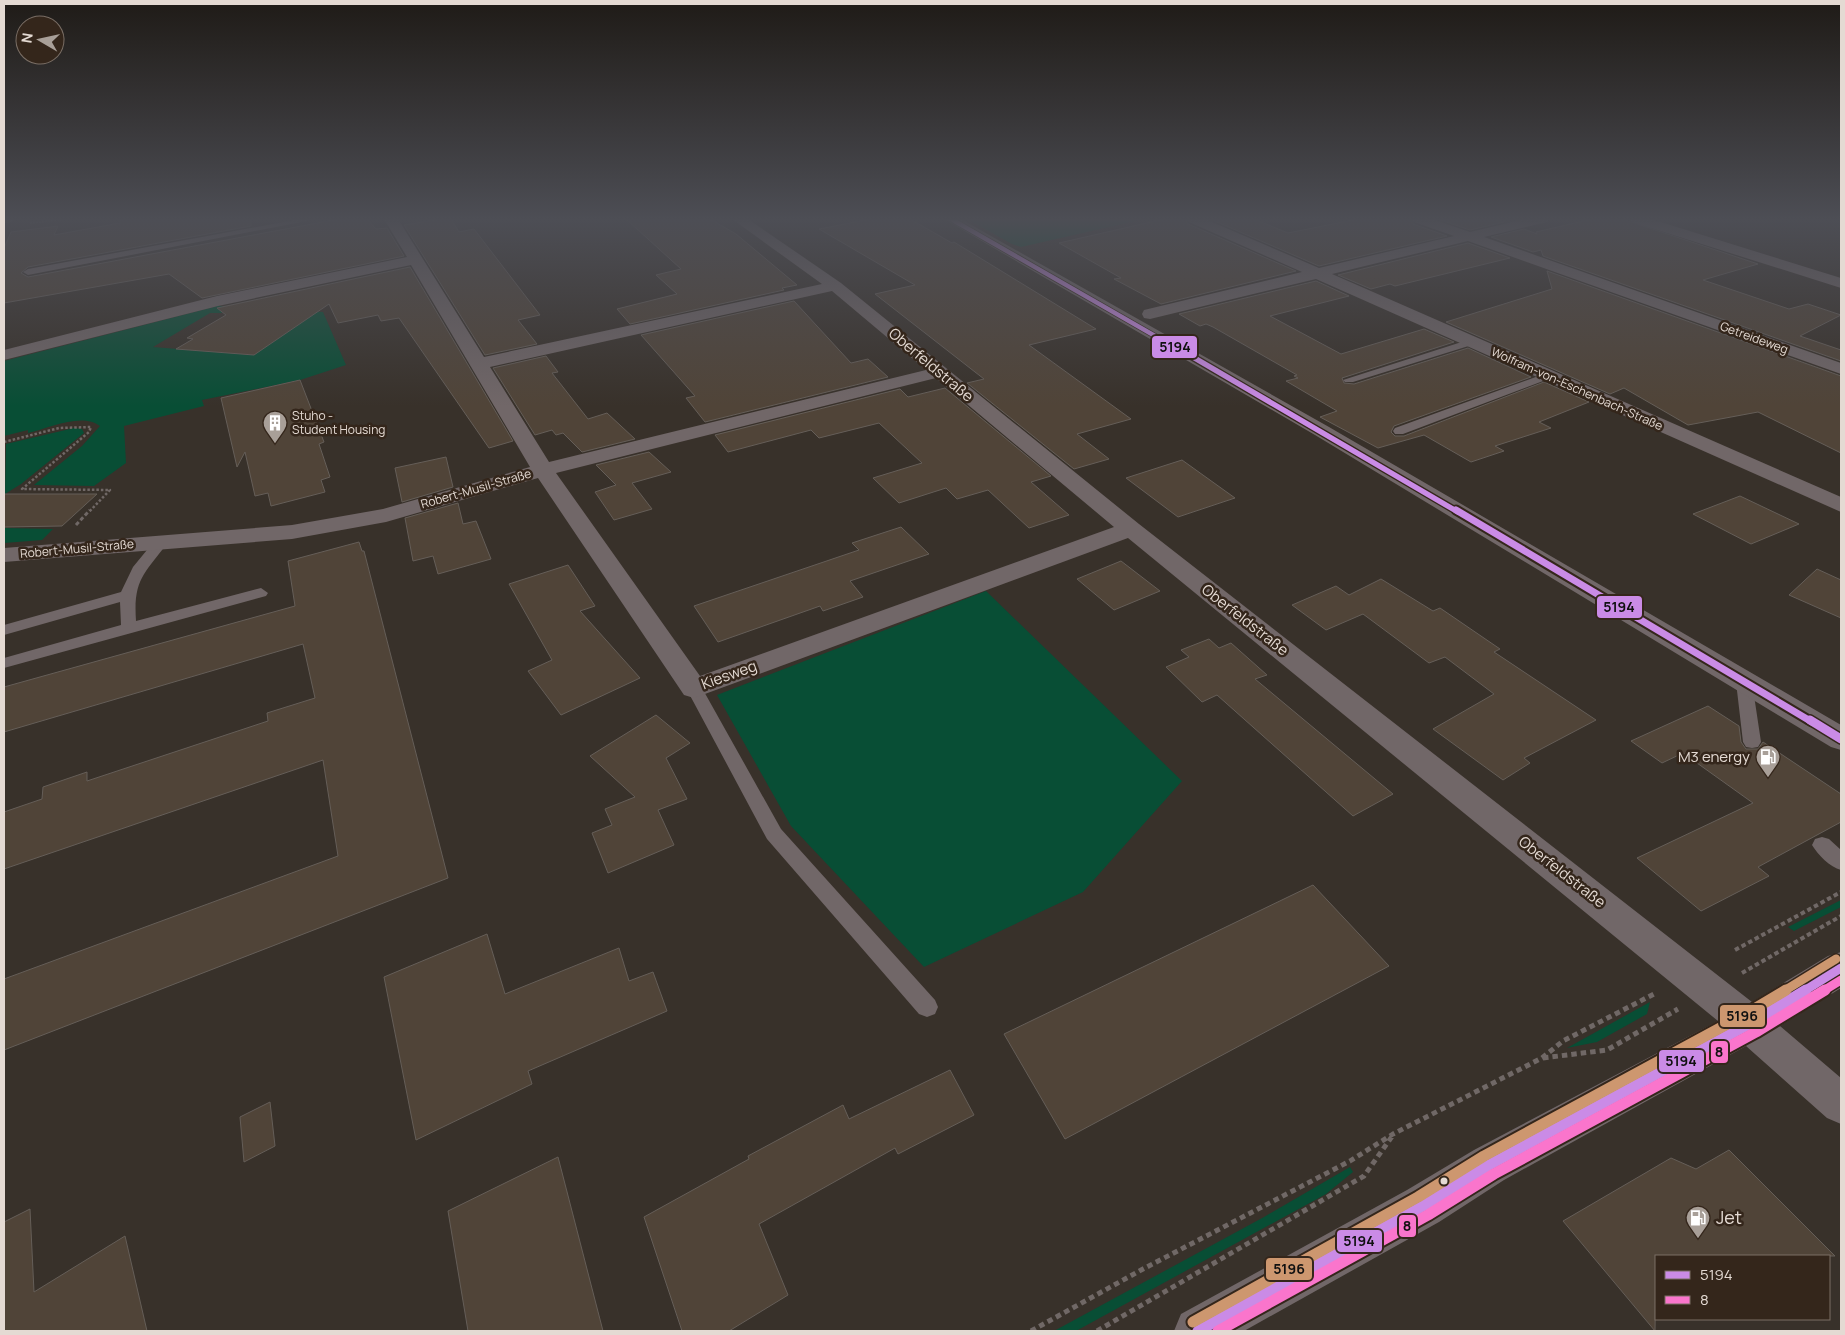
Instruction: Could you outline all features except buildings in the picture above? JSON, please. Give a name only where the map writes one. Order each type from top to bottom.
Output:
[{"type":"street","points":[[4,355],[217,301],[312,281]]},
{"type":"street","name":"Kiesweg","points":[[428,281],[543,470],[694,688],[1130,529]]},
{"type":"street","name":"Oberfeldstraße","points":[[828,281],[1130,529],[1750,1023],[1841,1104]]},
{"type":"street","points":[[1060,281],[1322,431],[1841,739]]},
{"type":"street","points":[[1150,314],[1281,281]]},
{"type":"street","name":"Wolfram-von-Eschenbach-Straße","points":[[1333,281],[1841,505]]},
{"type":"street","name":"Getreideweg","points":[[1595,281],[1841,369]]},
{"type":"street","points":[[478,364],[835,286]]},
{"type":"street","name":"Robert-Musil-Straße","points":[[4,555],[48,553],[292,532],[386,515],[543,470],[939,372]]},
{"type":"street","points":[[1198,1331],[1423,1206],[1489,1165],[1750,1023],[1841,968]]},
{"type":"lane","points":[[1349,380],[1471,342]]},
{"type":"lane","points":[[1398,431],[1547,376]]},
{"type":"lane","points":[[129,628],[128,596],[132,582],[141,567],[161,542]]},
{"type":"lane","points":[[4,663],[261,592]]},
{"type":"lane","points":[[4,630],[128,596]]},
{"type":"lane","points":[[1744,682],[1752,742]]},
{"type":"lane","points":[[694,688],[774,834],[927,1007]]},
{"type":"lane","points":[[1822,845],[1841,862]]},
{"type":"path","points":[[4,442],[81,425],[91,427],[89,432],[22,489],[110,490],[48,553]]},
{"type":"path","points":[[1735,950],[1841,892]]},
{"type":"path","points":[[1794,942],[1841,916]]},
{"type":"path","points":[[1030,1331],[1143,1269],[1350,1161],[1393,1134],[1542,1058],[1563,1040],[1654,994]]},
{"type":"path","points":[[1542,1058],[1607,1050],[1662,1018]]},
{"type":"path","points":[[1097,1331],[1364,1176],[1393,1134]]},
{"type":"green space","points":[[218,306],[231,307],[221,313],[210,313],[153,347],[254,355],[308,311],[323,312],[346,365],[300,380],[202,400],[204,406],[124,426],[126,463],[94,486],[34,485],[82,446],[100,426],[84,420],[65,422],[28,433],[28,430],[4,436],[4,361]]},
{"type":"green space","points":[[74,428],[82,429],[84,433],[21,484],[5,494],[6,444]]},
{"type":"green space","points":[[4,528],[53,529],[42,540],[4,543]]},
{"type":"green space","points":[[986,591],[1182,781],[1083,892],[924,967],[791,826],[717,695]]},
{"type":"green space","points":[[1841,900],[1841,907],[1794,931],[1788,927]]},
{"type":"green space","points":[[1650,1002],[1647,1014],[1597,1042],[1567,1048]]},
{"type":"green space","points":[[1350,1167],[1353,1172],[1326,1194],[1076,1331],[1054,1331],[1264,1217]]},
{"type":"transit line","name":"5194","points":[[1060,281],[1322,431],[1841,739]]},
{"type":"transit line","name":"5196","points":[[1193,1322],[1418,1197],[1484,1156],[1746,1014],[1836,959]]},
{"type":"transit line","name":"5194","points":[[1198,1331],[1423,1206],[1489,1165],[1751,1023],[1841,968]]},
{"type":"transit line","name":"8","points":[[1218,1331],[1428,1215],[1494,1174],[1756,1032],[1841,980]]},
{"type":"place","name":"Stuho - Student Housing","points":[[275,444]]},
{"type":"place","name":"M3 energy","points":[[1768,778]]},
{"type":"place","name":"Jet","points":[[1698,1239]]}]
